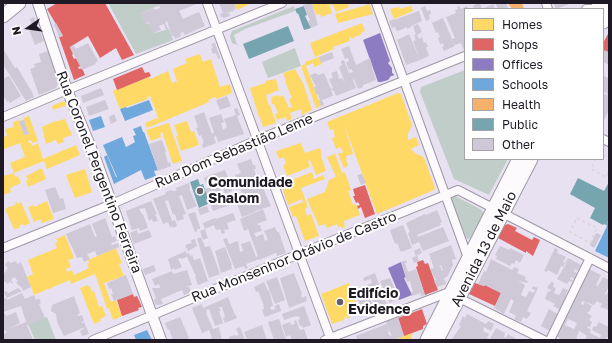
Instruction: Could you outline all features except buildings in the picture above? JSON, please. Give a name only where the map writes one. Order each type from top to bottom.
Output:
[{"type":"main road","points":[[3,16],[19,3]]},
{"type":"main road","name":"Avenida 13 de Maio","points":[[427,340],[455,295],[499,210],[519,160]]},
{"type":"main road","name":"Avenida 13 de Maio","points":[[437,340],[468,258],[530,160]]},
{"type":"street","name":"Rua Coronel Pergentino Ferreira","points":[[38,3],[67,90],[96,160],[161,340]]},
{"type":"street","points":[[207,3],[329,339],[455,295],[544,340]]},
{"type":"street","points":[[3,117],[282,3]]},
{"type":"street","points":[[376,3],[468,258]]},
{"type":"street","name":"Rua Dom Sebastião Leme","points":[[3,248],[112,204],[257,140],[464,56]]},
{"type":"street","name":"Rua Monsenhor Otávio de Castro","points":[[93,340],[455,191],[461,191],[609,268]]},
{"type":"street","points":[[550,340],[590,258]]},
{"type":"path","points":[[596,160],[591,169],[606,178],[609,172]]},
{"type":"path","points":[[578,218],[597,228],[590,242],[583,239],[570,232],[578,218]]},
{"type":"shaded area","points":[[108,3],[160,3],[160,5],[141,13],[146,24],[149,23],[154,33],[169,29],[173,40],[136,54]]},
{"type":"shaded area","points":[[294,6],[295,11],[245,29],[234,35],[237,45],[232,43],[230,36],[232,31]]},
{"type":"shaded area","points":[[295,48],[301,66],[268,78],[262,62]]},
{"type":"shaded area","points":[[464,70],[464,160],[507,160],[489,195],[454,179],[420,92],[421,87]]},
{"type":"shaded area","points":[[455,196],[483,212],[483,215],[468,239],[452,201],[452,197]]},
{"type":"shaded area","points":[[47,317],[56,340],[35,340],[28,324]]},
{"type":"place","name":"Comunidade Shalom","points":[[200,191]]},
{"type":"place","name":"Edifício Evidence","points":[[340,302]]}]
